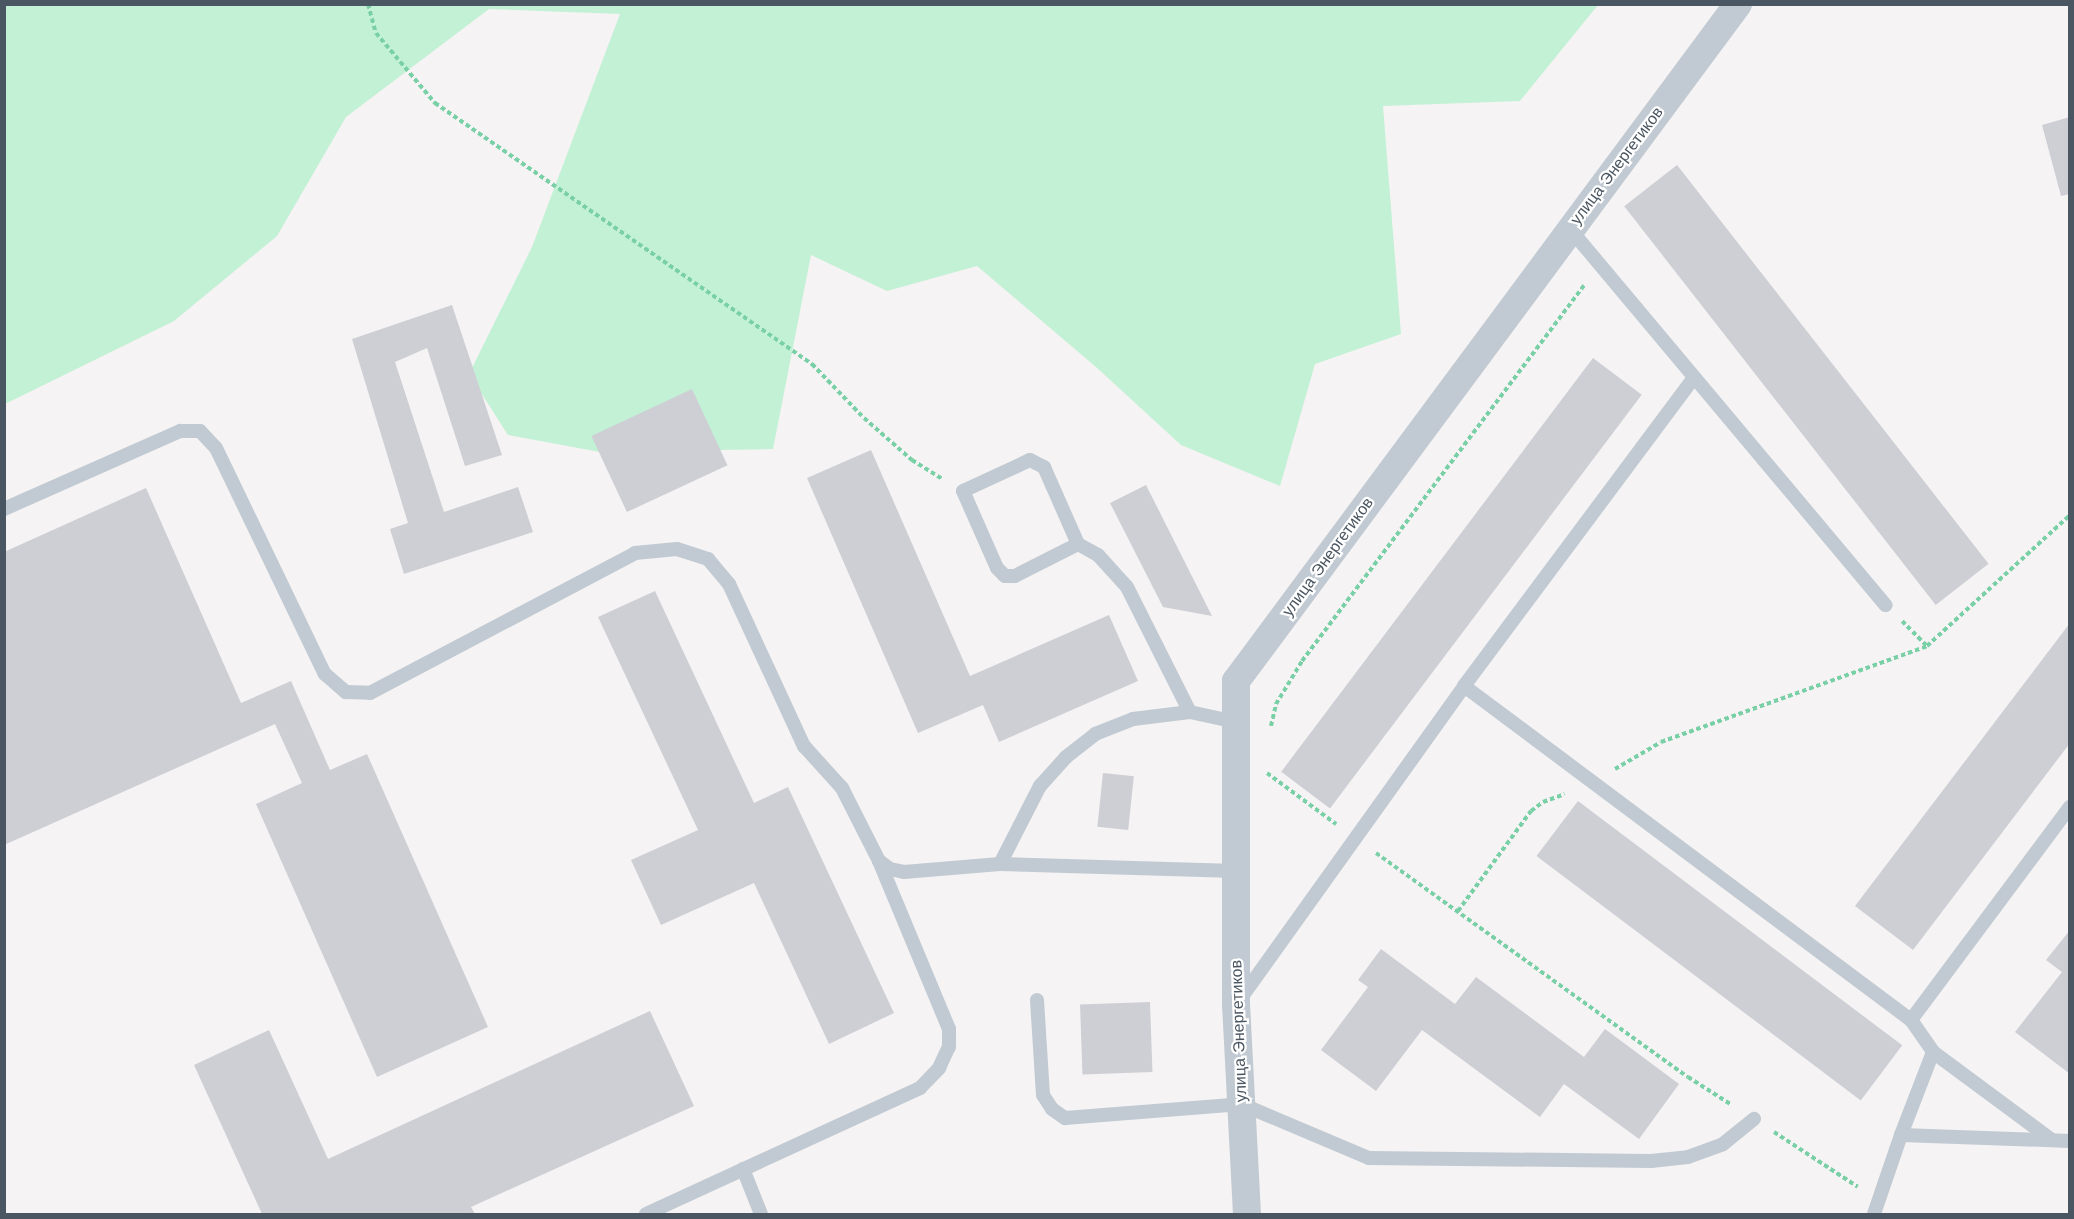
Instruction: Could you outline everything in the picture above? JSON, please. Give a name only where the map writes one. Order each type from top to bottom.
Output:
[{"type":"street","name":"улица Энергетиков","points":[[1246,1215],[1236,1005],[1236,681],[1738,4]]},
{"type":"lane","points":[[1570,229],[1886,604]]},
{"type":"lane","points":[[1236,1005],[1464,686],[1694,377]]},
{"type":"lane","points":[[4,509],[180,431],[200,431],[216,448],[325,674],[346,692],[370,693],[635,553],[677,549],[708,559],[729,584],[804,746],[842,788],[879,861],[949,1029],[949,1047],[939,1068],[920,1088],[646,1215]]},
{"type":"lane","points":[[1078,544],[1015,576],[1005,576],[997,568],[963,491],[1030,460],[1037,461],[1044,467],[1078,544],[1098,555],[1127,587],[1190,712]]},
{"type":"lane","points":[[1464,686],[1911,1020],[1933,1052],[2052,1140]]},
{"type":"lane","points":[[1000,864],[1040,786],[1066,758],[1095,734],[1133,719],[1190,712],[1236,722]]},
{"type":"lane","points":[[1911,1020],[2070,807]]},
{"type":"lane","points":[[879,861],[890,869],[904,872],[1000,864],[1236,871]]},
{"type":"lane","points":[[1037,1000],[1043,1095],[1052,1108],[1065,1118],[1241,1104],[1370,1158],[1660,1160],[1688,1157],[1723,1144],[1754,1119]]},
{"type":"lane","points":[[1874,1215],[1900,1135],[1933,1052]]},
{"type":"lane","points":[[1900,1135],[2070,1141]]},
{"type":"lane","points":[[743,1169],[761,1215]]},
{"type":"path","points":[[368,4],[376,33],[435,103],[812,364],[864,418],[912,460],[963,491]]},
{"type":"path","points":[[1268,736],[1276,704],[1302,661],[1599,264]]},
{"type":"path","points":[[1458,911],[1531,811],[1543,802],[1594,784],[1640,753],[1661,742],[1927,646],[2070,515]]},
{"type":"path","points":[[1886,604],[1927,646]]},
{"type":"path","points":[[1261,779],[1260,768],[1688,1077],[1879,1200]]},
{"type":"green space","points":[[5,5],[1598,5],[1520,101],[1383,106],[1401,334],[1315,364],[1280,486],[1181,445],[1096,367],[977,266],[887,291],[811,255],[773,449],[600,452],[508,435],[469,374],[532,247],[620,14],[489,9],[346,117],[277,236],[174,321],[5,404]]},
{"type":"building","points":[[2070,117],[2070,194],[2061,196],[2042,125]]},
{"type":"building","points":[[1677,165],[1989,564],[1936,605],[1624,206]]},
{"type":"building","points":[[452,305],[502,455],[465,466],[427,348],[395,362],[444,512],[518,487],[533,532],[404,574],[390,529],[408,523],[352,339]]},
{"type":"building","points":[[1593,358],[1642,395],[1330,808],[1281,772]]},
{"type":"building","points":[[692,389],[727,465],[627,512],[591,436]]},
{"type":"building","points":[[871,450],[970,676],[1109,615],[1138,681],[999,742],[983,705],[918,733],[807,478]]},
{"type":"building","points":[[1146,485],[1212,616],[1163,607],[1110,503]]},
{"type":"building","points":[[146,488],[241,703],[291,681],[330,770],[367,754],[488,1027],[377,1077],[256,804],[302,783],[275,724],[4,845],[4,552]]},
{"type":"building","points":[[655,591],[754,803],[788,787],[894,1013],[829,1044],[754,883],[661,925],[631,860],[698,830],[598,617]]},
{"type":"building","points":[[2070,623],[2070,743],[1913,950],[1855,906]]},
{"type":"building","points":[[1103,773],[1134,776],[1128,830],[1097,827]]},
{"type":"building","points":[[1578,801],[1902,1045],[1861,1100],[1536,856]]},
{"type":"building","points":[[2070,930],[2070,1074],[2015,1032],[2062,972],[2046,960]]},
{"type":"building","points":[[1381,949],[1455,1004],[1476,977],[1584,1057],[1605,1029],[1679,1084],[1639,1139],[1564,1084],[1540,1117],[1422,1030],[1376,1091],[1321,1050],[1368,987],[1358,980]]},
{"type":"building","points":[[1150,1002],[1152,1072],[1082,1074],[1080,1004]]},
{"type":"building","points":[[650,1011],[694,1106],[471,1207],[475,1214],[262,1214],[194,1065],[269,1030],[328,1159]]}]
